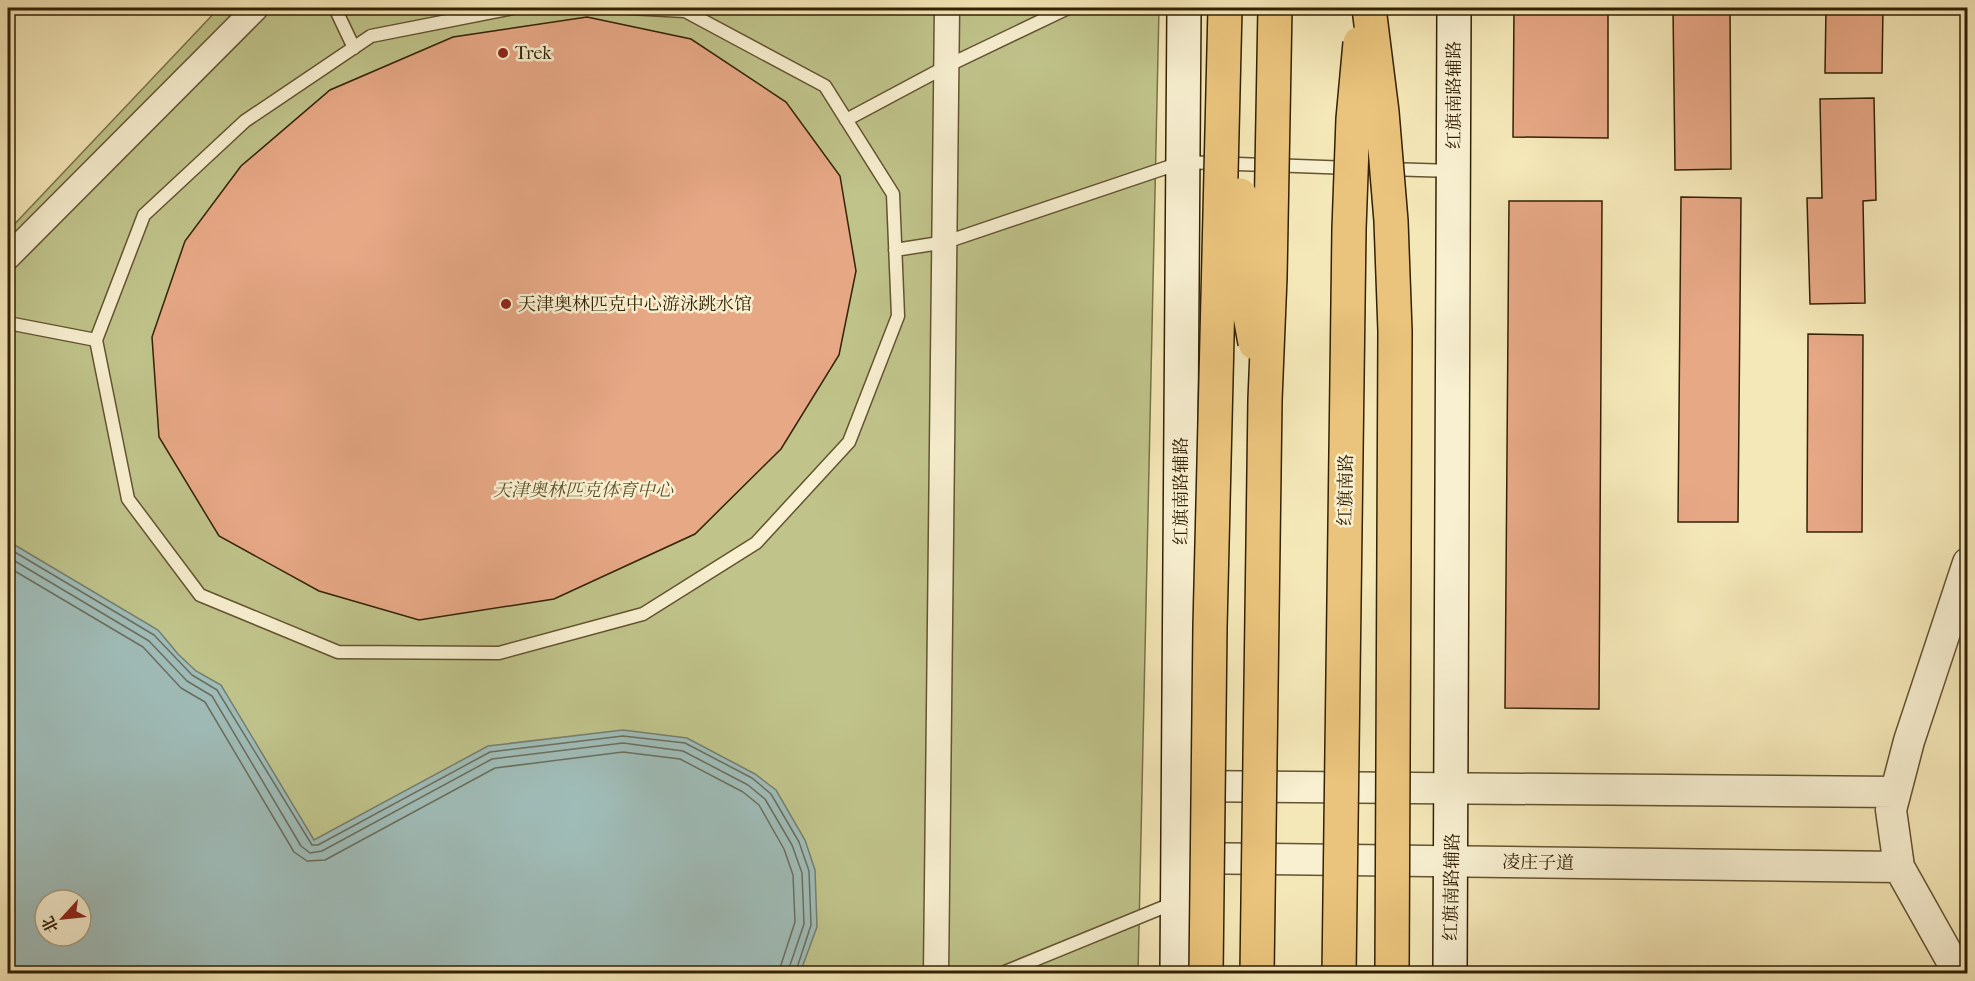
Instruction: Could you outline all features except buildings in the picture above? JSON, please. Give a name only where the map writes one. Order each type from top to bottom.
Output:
[{"type":"highway","points":[[1257,974],[1265,400],[1270,277],[1275,8]]},
{"type":"highway","name":"红旗南路","points":[[1339,974],[1349,229],[1353,119],[1364,8]]},
{"type":"highway","points":[[1369,8],[1382,112],[1391,221],[1395,331],[1392,974]]},
{"type":"highway","points":[[1225,17],[1236,110],[1245,289],[1265,400]]},
{"type":"highway","points":[[1206,974],[1210,627],[1225,17]]},
{"type":"main road","name":"红旗南路辅路","points":[[1176,974],[1184,8]]},
{"type":"main road","name":"红旗南路辅路","points":[[1450,974],[1454,8]]},
{"type":"street","points":[[8,257],[256,8]]},
{"type":"street","points":[[936,974],[947,8]]},
{"type":"street","points":[[1959,974],[1899,867],[1891,810],[1912,730],[1968,562]]},
{"type":"street","points":[[1178,786],[1895,792]]},
{"type":"street","name":"凌庄子道","points":[[1178,858],[1899,867]]},
{"type":"lane","points":[[335,8],[354,48]]},
{"type":"lane","points":[[513,8],[371,36],[246,121],[144,215],[96,340],[107,407],[128,499],[200,595],[338,652],[499,653],[643,614],[756,543],[849,442],[898,316],[893,194],[825,86],[685,11],[629,8]]},
{"type":"lane","points":[[846,120],[948,65],[1068,8]]},
{"type":"lane","points":[[895,250],[946,242],[1183,162],[1454,171]]},
{"type":"lane","points":[[8,323],[96,340]]},
{"type":"lane","points":[[1000,974],[1177,902]]},
{"type":"green space","name":"天津奥林匹克体育中心","points":[[219,8],[1159,8],[1138,973],[8,973],[8,231]]},
{"type":"water","points":[[8,541],[158,630],[196,671],[221,685],[314,840],[488,746],[623,730],[687,738],[755,774],[776,790],[805,840],[815,870],[817,927],[800,973],[8,973]]},
{"type":"place","name":"Trek","points":[[503,53]]},
{"type":"place","name":"天津奥林匹克中心游泳跳水馆","points":[[506,304]]}]
